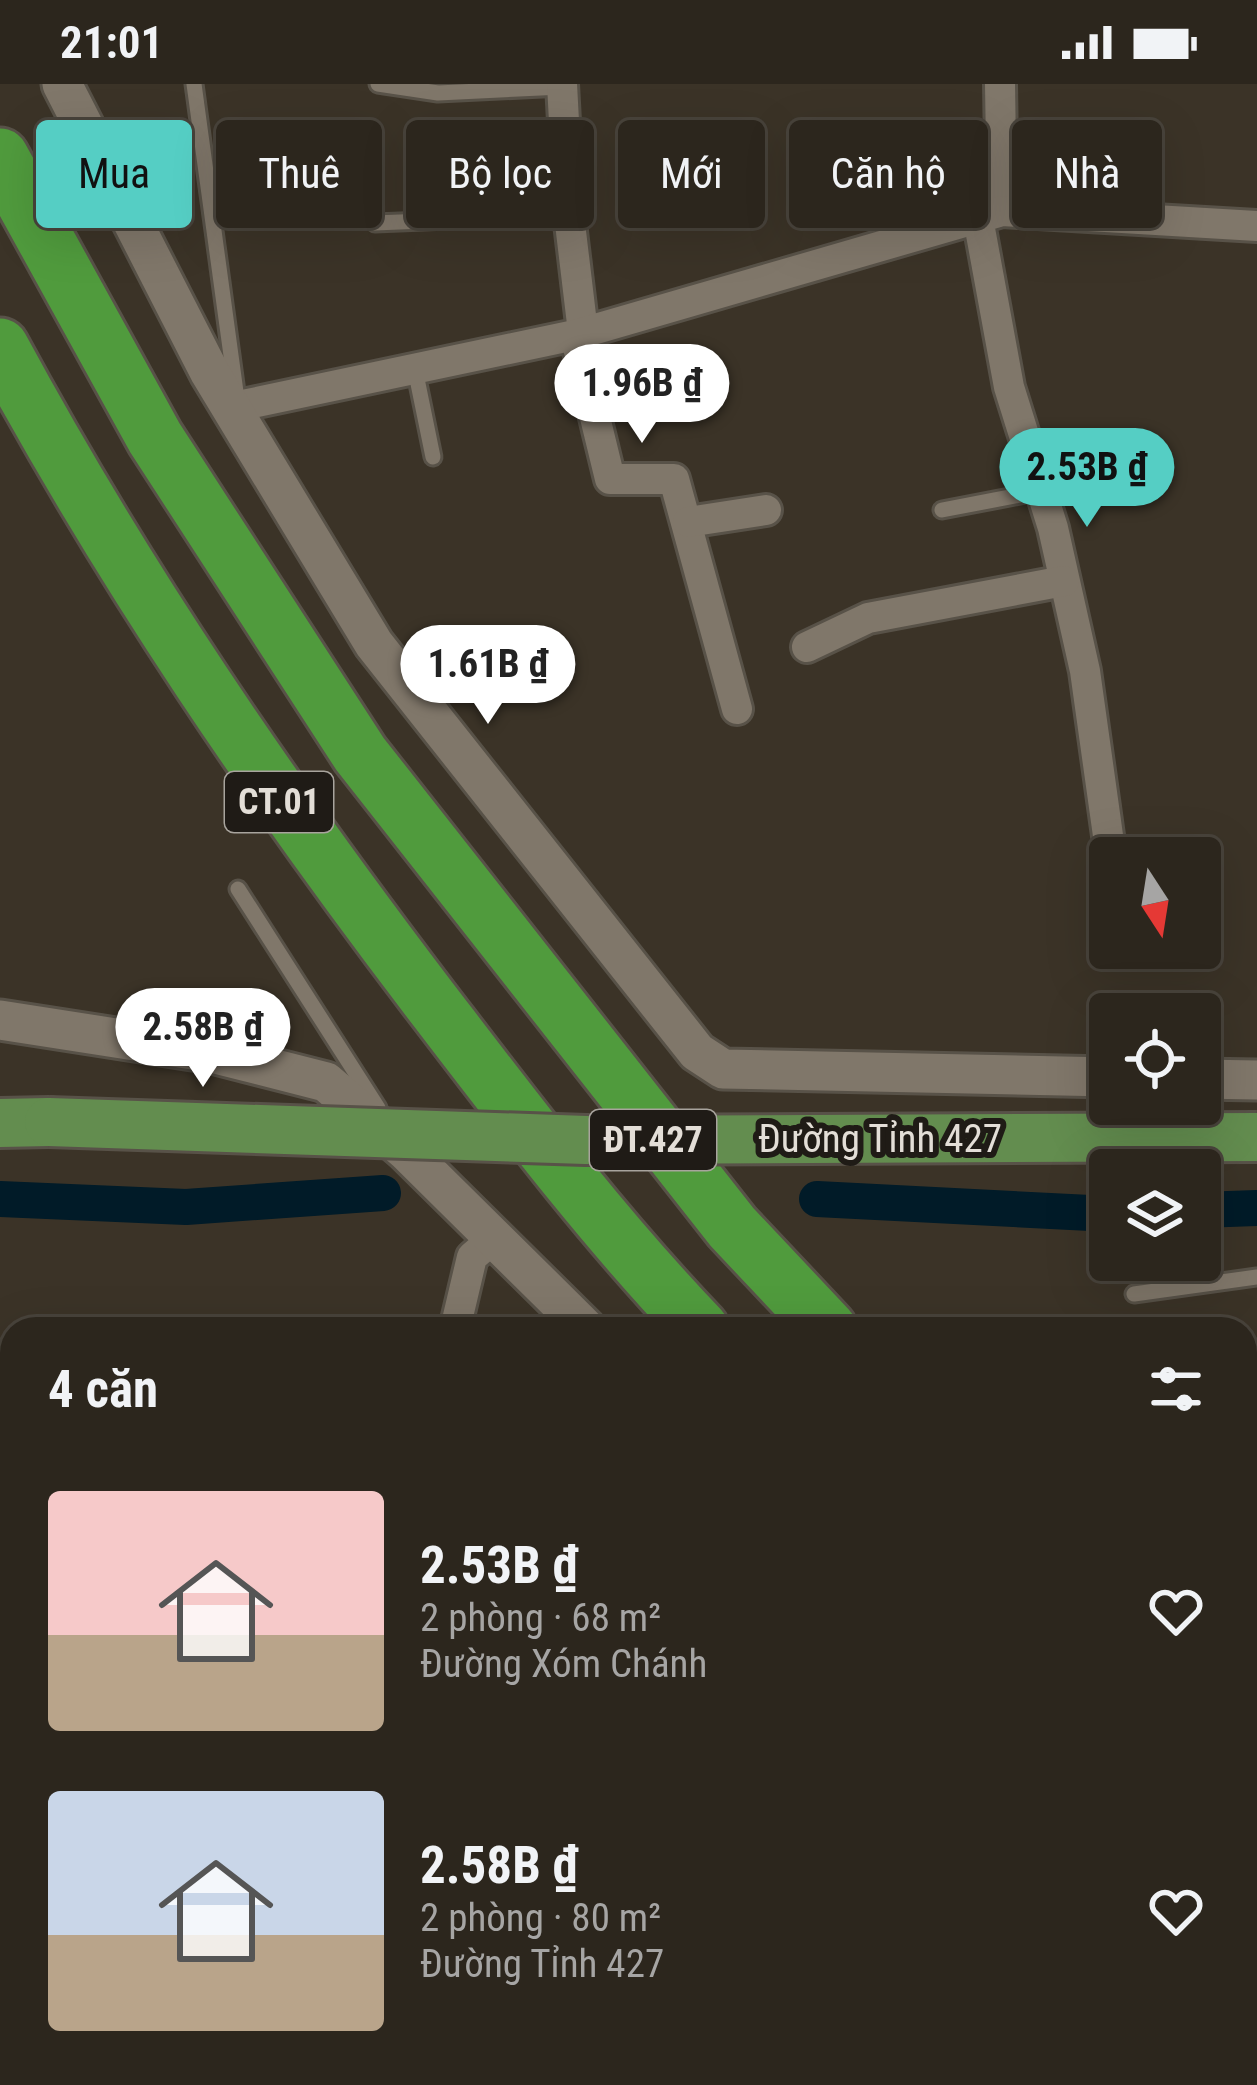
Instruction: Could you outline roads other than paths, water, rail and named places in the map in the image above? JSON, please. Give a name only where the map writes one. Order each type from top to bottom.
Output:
[{"type":"highway","name":"CT.01","points":[[0,157],[155,438],[360,754],[733,1227],[817,1317]]},
{"type":"highway","name":"CT.01","points":[[0,346],[75,485],[280,803],[603,1227],[689,1317]]},
{"type":"highway","points":[[0,414],[95,565],[280,803]]},
{"type":"main road","name":"Đường Tỉnh 427","points":[[0,1123],[586,1140],[1257,1137]]},
{"type":"street","points":[[62,84],[235,409],[374,644],[697,1052],[723,1069],[1089,1077]]},
{"type":"street","points":[[1000,84],[990,215],[1010,387],[1085,671],[1108,837]]},
{"type":"street","points":[[562,86],[564,120]]},
{"type":"street","points":[[235,409],[579,334],[990,215],[1257,226]]},
{"type":"street","points":[[570,228],[579,334],[610,479],[674,479],[737,709]]},
{"type":"street","points":[[688,522],[766,510]]},
{"type":"street","points":[[807,647],[868,618],[1064,581]]},
{"type":"street","points":[[0,1020],[212,1053],[326,1082],[406,1151],[574,1317]]},
{"type":"street","points":[[1221,1079],[1257,1080]]},
{"type":"street","points":[[458,1317],[472,1257],[493,1239]]},
{"type":"lane","points":[[194,84],[235,409]]},
{"type":"lane","points":[[378,84],[438,93],[562,86]]},
{"type":"lane","points":[[415,369],[433,457]]},
{"type":"lane","points":[[942,510],[1041,491]]},
{"type":"lane","points":[[238,889],[406,1151]]},
{"type":"lane","points":[[1134,1294],[1257,1277]]},
{"type":"waterway","points":[[0,1199],[186,1207],[383,1193]]},
{"type":"waterway","points":[[817,1199],[1089,1213]]},
{"type":"waterway","points":[[1221,1209],[1257,1208]]}]
